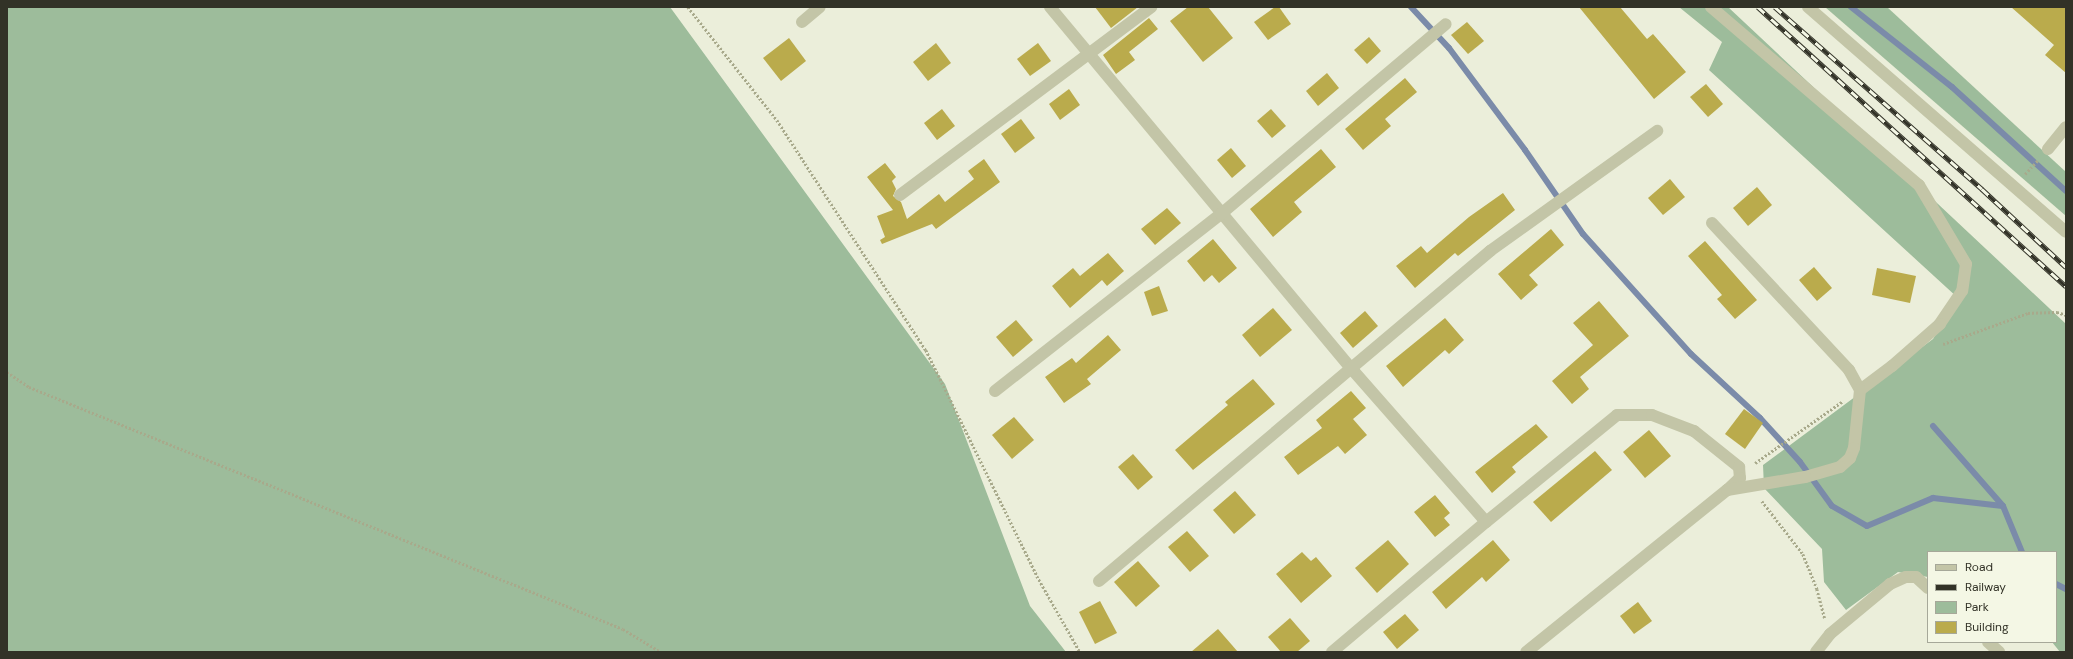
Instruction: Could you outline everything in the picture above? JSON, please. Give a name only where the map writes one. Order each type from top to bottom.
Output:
[{"type":"street","points":[[802,22],[820,7]]},
{"type":"street","points":[[1050,7],[1350,367],[1486,522]]},
{"type":"street","points":[[900,195],[1151,7]]},
{"type":"street","points":[[1711,7],[1919,185],[1966,264],[1962,291],[1940,324],[1892,366],[1860,390]]},
{"type":"street","points":[[1808,7],[2066,232]]},
{"type":"street","points":[[995,391],[1221,214],[1446,24]]},
{"type":"street","points":[[2048,149],[2066,127]]},
{"type":"street","points":[[1099,581],[1350,367],[1490,251],[1656,131]]},
{"type":"street","points":[[1712,223],[1849,370],[1860,390],[1854,448],[1850,458],[1840,467],[1824,473],[1805,477],[1727,490]]},
{"type":"street","points":[[1332,652],[1486,522],[1617,415],[1652,415],[1694,431],[1739,467],[1740,478],[1727,490],[1526,652]]},
{"type":"street","points":[[1816,652],[1830,634],[1890,584],[1906,577],[1916,577],[1927,587]]},
{"type":"street","points":[[1989,643],[1999,652]]},
{"type":"path","points":[[688,7],[777,120],[926,350],[1037,576],[1080,652]]},
{"type":"path","points":[[2029,170],[2038,160]]},
{"type":"path","points":[[1940,346],[2028,313],[2057,312],[2066,315]]},
{"type":"path","points":[[7,372],[29,387],[623,629],[661,652]]},
{"type":"path","points":[[1748,468],[1860,390]]},
{"type":"path","points":[[1750,486],[1803,554],[1817,589],[1830,634]]},
{"type":"green space","points":[[7,7],[670,7],[945,384],[1030,606],[1066,652],[7,652]]},
{"type":"green space","points":[[1679,7],[1728,7],[2066,324],[2066,652],[2060,652],[2053,643],[2057,643],[2057,551],[1927,551],[1927,577],[1898,572],[1846,610],[1824,582],[1822,549],[1764,488],[1763,465],[1933,339],[1958,298],[1709,70],[1722,42]]},
{"type":"green space","points":[[1825,7],[1887,7],[2066,172],[2066,216]]},
{"type":"building","points":[[1095,7],[1138,7],[1111,28]]},
{"type":"building","points":[[1188,7],[1208,7],[1233,38],[1203,62],[1170,21]]},
{"type":"building","points":[[1275,7],[1279,7],[1291,24],[1268,40],[1254,22]]},
{"type":"building","points":[[1579,7],[1620,7],[1647,39],[1653,34],[1686,72],[1654,99]]},
{"type":"building","points":[[2011,7],[2066,7],[2066,73],[2045,55],[2054,45]]},
{"type":"building","points":[[1149,18],[1158,29],[1129,52],[1135,60],[1116,74],[1103,55]]},
{"type":"building","points":[[1467,22],[1484,41],[1468,54],[1451,35]]},
{"type":"building","points":[[1369,37],[1381,51],[1367,64],[1354,50]]},
{"type":"building","points":[[789,38],[806,61],[781,81],[763,58]]},
{"type":"building","points":[[936,43],[951,63],[928,81],[913,62]]},
{"type":"building","points":[[1038,43],[1051,61],[1030,76],[1017,59]]},
{"type":"building","points":[[1327,73],[1339,88],[1318,106],[1306,91]]},
{"type":"building","points":[[1405,78],[1417,92],[1385,119],[1391,126],[1363,150],[1345,129]]},
{"type":"building","points":[[1706,84],[1723,104],[1708,117],[1690,97]]},
{"type":"building","points":[[1069,89],[1080,105],[1060,120],[1049,104]]},
{"type":"building","points":[[942,109],[955,126],[937,140],[924,123]]},
{"type":"building","points":[[1271,109],[1286,126],[1272,138],[1257,121]]},
{"type":"building","points":[[1021,119],[1035,138],[1015,153],[1001,134]]},
{"type":"building","points":[[1231,148],[1246,166],[1232,178],[1217,160]]},
{"type":"building","points":[[1321,149],[1336,167],[1294,202],[1302,212],[1273,237],[1250,209]]},
{"type":"building","points":[[984,159],[1000,182],[936,229],[932,224],[882,244],[880,240],[885,237],[877,216],[893,210],[867,177],[885,163],[896,177],[892,181],[896,189],[893,196],[901,202],[907,219],[939,194],[945,202],[974,179],[968,171]]},
{"type":"building","points":[[1670,179],[1685,197],[1663,215],[1648,198]]},
{"type":"building","points":[[1757,187],[1772,205],[1748,226],[1733,208]]},
{"type":"building","points":[[1503,193],[1515,210],[1458,256],[1455,253],[1415,288],[1396,266],[1421,246],[1427,253],[1469,217]]},
{"type":"building","points":[[1167,208],[1181,223],[1155,245],[1141,229]]},
{"type":"building","points":[[1551,229],[1564,245],[1529,275],[1538,285],[1521,300],[1498,274]]},
{"type":"building","points":[[1213,239],[1237,268],[1219,283],[1212,275],[1204,282],[1187,261]]},
{"type":"building","points":[[1705,241],[1757,300],[1735,319],[1717,299],[1722,295],[1688,256]]},
{"type":"building","points":[[1108,253],[1124,271],[1107,286],[1102,280],[1070,308],[1052,286],[1073,268],[1080,276]]},
{"type":"building","points":[[1814,267],[1832,288],[1817,301],[1799,280]]},
{"type":"building","points":[[1877,268],[1916,276],[1910,303],[1872,295]]},
{"type":"building","points":[[1159,286],[1168,311],[1152,316],[1144,292]]},
{"type":"building","points":[[1599,301],[1629,336],[1580,377],[1589,389],[1572,404],[1552,381],[1593,345],[1573,323]]},
{"type":"building","points":[[1273,308],[1292,330],[1260,357],[1242,335]]},
{"type":"building","points":[[1365,311],[1378,326],[1353,348],[1340,333]]},
{"type":"building","points":[[1445,318],[1464,340],[1449,354],[1445,350],[1403,387],[1386,366]]},
{"type":"building","points":[[1016,320],[1033,340],[1013,357],[996,337]]},
{"type":"building","points":[[1108,335],[1121,350],[1087,379],[1091,384],[1064,403],[1045,377],[1072,358],[1076,363]]},
{"type":"building","points":[[1253,379],[1275,404],[1193,470],[1175,450],[1228,405],[1225,402]]},
{"type":"building","points":[[1351,391],[1366,408],[1353,419],[1367,435],[1345,454],[1338,446],[1298,475],[1284,457],[1322,428],[1316,420]]},
{"type":"building","points":[[1744,409],[1763,423],[1745,449],[1725,434]]},
{"type":"building","points":[[1014,417],[1034,440],[1012,459],[992,435]]},
{"type":"building","points":[[1536,424],[1548,437],[1512,467],[1516,472],[1492,493],[1475,472]]},
{"type":"building","points":[[1649,430],[1671,456],[1645,478],[1623,452]]},
{"type":"building","points":[[1595,451],[1612,470],[1551,522],[1533,502]]},
{"type":"building","points":[[1133,454],[1153,477],[1138,490],[1118,467]]},
{"type":"building","points":[[1235,491],[1256,515],[1234,534],[1213,510]]},
{"type":"building","points":[[1435,495],[1450,513],[1444,518],[1450,525],[1435,537],[1414,512]]},
{"type":"building","points":[[1187,531],[1209,556],[1190,572],[1168,547]]},
{"type":"building","points":[[1388,540],[1409,564],[1377,593],[1355,568]]},
{"type":"building","points":[[1493,540],[1510,560],[1486,582],[1482,577],[1446,609],[1432,592]]},
{"type":"building","points":[[1302,552],[1311,561],[1316,557],[1332,576],[1301,603],[1276,574]]},
{"type":"building","points":[[1138,561],[1160,586],[1136,607],[1114,582]]},
{"type":"building","points":[[1100,601],[1117,633],[1095,644],[1079,612]]},
{"type":"building","points":[[1638,602],[1652,621],[1634,634],[1620,616]]},
{"type":"building","points":[[1405,614],[1419,630],[1397,649],[1383,632]]},
{"type":"building","points":[[1290,618],[1310,641],[1297,652],[1281,652],[1268,637]]},
{"type":"building","points":[[1218,629],[1238,652],[1191,652]]},
{"type":"waterway","points":[[1411,7],[1449,48],[1525,150],[1583,234],[1691,354],[1760,418],[1800,462],[1832,506],[1867,526],[1933,498],[2003,506]]},
{"type":"waterway","points":[[1851,7],[1952,87],[2066,191]]},
{"type":"waterway","points":[[1933,426],[2003,506],[2022,551]]},
{"type":"waterway","points":[[2057,584],[2066,589]]},
{"type":"railway","points":[[1758,7],[2066,286]]},
{"type":"railway","points":[[1775,7],[1982,189],[2066,267]]}]
